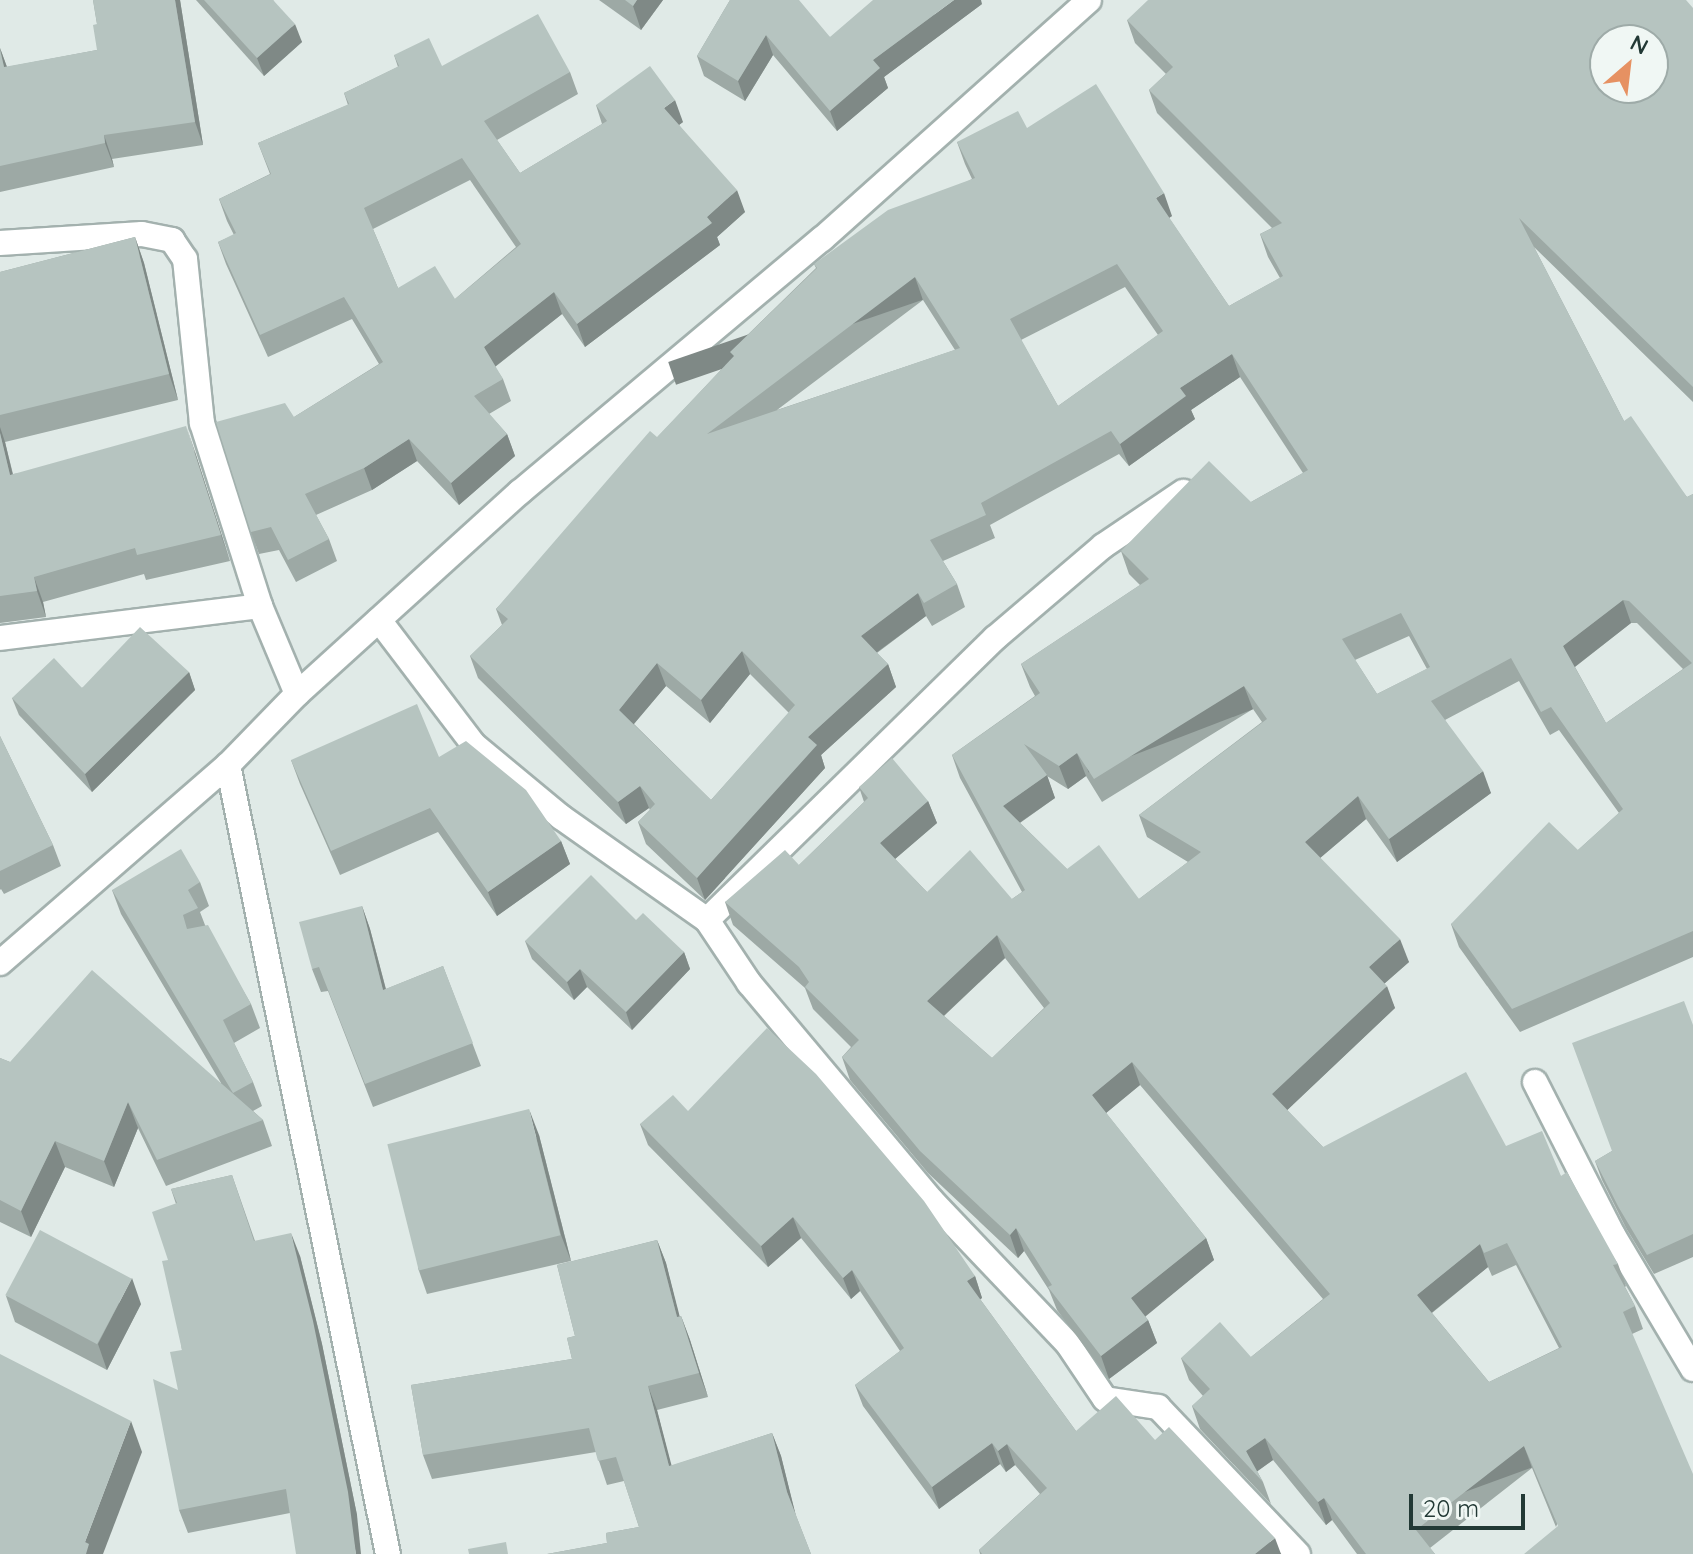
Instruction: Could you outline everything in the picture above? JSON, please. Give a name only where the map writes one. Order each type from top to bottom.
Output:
[{"type":"street","points":[[0,963],[228,765],[297,694],[520,492],[822,239],[1089,0]]},
{"type":"street","points":[[0,243],[142,234],[172,240],[185,259],[193,295],[202,423],[260,606],[297,694]]},
{"type":"street","points":[[707,920],[995,638],[1103,546],[1183,492]]},
{"type":"street","points":[[0,638],[260,606]]},
{"type":"street","points":[[379,620],[474,745],[561,817],[707,920],[749,983],[932,1201],[1068,1344],[1105,1399],[1158,1407],[1298,1554]]},
{"type":"street","points":[[228,765],[388,1554]]},
{"type":"street","points":[[1535,1082],[1613,1235],[1693,1369]]},
{"type":"building","points":[[93,0],[175,0],[195,122],[104,135],[105,143],[0,166],[0,50],[4,67],[97,50]]},
{"type":"building","points":[[204,0],[273,0],[295,24],[257,58]]},
{"type":"building","points":[[730,0],[799,0],[830,37],[873,0],[954,0],[873,60],[880,68],[830,111],[766,35],[738,81],[697,56]]},
{"type":"building","points":[[1148,0],[1686,0],[1693,8],[1693,387],[1519,218],[1624,421],[1631,416],[1687,497],[1693,494],[1693,931],[1512,1009],[1451,924],[1549,822],[1578,850],[1623,809],[1551,707],[1541,712],[1511,658],[1431,701],[1483,771],[1389,839],[1358,796],[1305,842],[1400,939],[1369,967],[1387,986],[1272,1094],[1323,1147],[1466,1072],[1506,1146],[1542,1131],[1561,1176],[1567,1172],[1618,1264],[1613,1265],[1635,1306],[1623,1312],[1693,1474],[1693,1554],[1524,1554],[1558,1526],[1524,1446],[1416,1530],[1435,1554],[1366,1554],[1324,1498],[1318,1502],[1265,1438],[1246,1451],[1263,1482],[1192,1406],[1210,1389],[1181,1358],[1220,1322],[1251,1357],[1330,1294],[1132,1062],[1092,1095],[1206,1238],[1131,1298],[1148,1320],[1101,1356],[1048,1287],[1052,1285],[1016,1228],[1010,1235],[920,1151],[842,1057],[859,1040],[805,987],[809,982],[799,967],[725,902],[785,850],[799,865],[868,798],[859,787],[892,758],[928,801],[880,843],[927,892],[970,850],[1012,899],[1025,890],[952,755],[1040,693],[1021,664],[1149,579],[1121,551],[1209,461],[1251,502],[1308,470],[1232,354],[1180,388],[1186,396],[1120,444],[1111,431],[981,503],[986,515],[930,540],[957,584],[924,603],[918,593],[861,636],[888,664],[808,737],[817,745],[697,878],[638,822],[655,804],[640,786],[618,802],[470,656],[508,619],[496,609],[650,431],[657,437],[734,356],[730,352],[817,268],[814,264],[888,210],[975,178],[957,142],[1018,111],[1027,128],[1096,84],[1164,193],[1156,198],[1229,306],[1283,276],[1260,234],[1282,223],[1149,90],[1173,67],[1127,20]],"holes":[[[1117,264],[1163,331],[1058,406],[1010,319]],[[915,277],[960,348],[707,434]],[[1623,600],[1629,601],[1692,663],[1606,723],[1563,646]],[[1401,613],[1430,667],[1377,694],[1342,639]],[[742,651],[795,705],[711,800],[619,710],[657,663],[701,700]],[[1244,686],[1267,719],[1139,815],[1201,852],[1139,899],[1099,845],[1067,869],[1003,806],[1047,775],[1024,744],[1059,766],[1077,753],[1094,779]],[[997,935],[1050,1003],[992,1058],[927,1001]],[[1507,1243],[1562,1347],[1489,1382],[1417,1295],[1480,1244],[1484,1253]]]},
{"type":"building","points":[[538,14],[570,72],[484,121],[520,173],[607,121],[596,105],[650,66],[675,100],[664,108],[737,190],[707,217],[712,223],[577,324],[554,292],[484,347],[503,379],[474,396],[507,434],[451,483],[409,439],[364,468],[305,494],[329,539],[288,560],[271,527],[251,532],[216,422],[285,403],[294,417],[383,362],[344,297],[260,335],[218,242],[236,233],[219,199],[271,174],[258,143],[349,104],[344,93],[399,66],[394,55],[429,38],[442,66]],"holes":[[[462,158],[521,244],[455,299],[435,266],[398,288],[364,208]]]},
{"type":"building","points":[[135,237],[169,374],[0,415],[0,272]]},
{"type":"building","points":[[186,426],[221,535],[137,555],[135,548],[34,577],[37,591],[0,596],[0,433],[10,475]]},
{"type":"building","points":[[140,627],[189,672],[85,774],[12,698],[54,658],[82,688]]},
{"type":"building","points":[[417,704],[439,757],[466,741],[526,790],[561,841],[488,892],[430,808],[331,851],[291,760]]},
{"type":"building","points":[[0,736],[53,845],[0,871]]},
{"type":"building","points":[[181,849],[200,882],[188,890],[198,908],[183,915],[187,929],[208,925],[251,1004],[223,1020],[253,1082],[233,1093],[112,890]]},
{"type":"building","points":[[591,875],[636,920],[643,913],[684,952],[626,1012],[580,969],[567,982],[525,941]]},
{"type":"building","points":[[362,906],[383,990],[443,966],[473,1043],[365,1084],[319,967],[312,969],[299,922]]},
{"type":"building","points":[[92,970],[263,1120],[157,1160],[128,1102],[104,1161],[55,1141],[21,1211],[0,1200],[0,1058],[10,1062]]},
{"type":"building","points":[[1684,1001],[1693,1025],[1693,1234],[1647,1255],[1595,1161],[1612,1151],[1572,1043]]},
{"type":"building","points":[[767,1028],[816,1074],[924,1201],[975,1276],[967,1281],[1076,1431],[1116,1396],[1155,1440],[1169,1427],[1275,1538],[1255,1554],[982,1554],[979,1550],[1047,1488],[1007,1444],[998,1451],[992,1443],[932,1487],[855,1385],[904,1348],[852,1270],[843,1278],[793,1217],[761,1246],[640,1124],[673,1095],[688,1111]]},
{"type":"building","points":[[529,1109],[560,1235],[419,1270],[387,1144]]},
{"type":"building","points":[[232,1175],[254,1241],[291,1233],[313,1321],[348,1492],[356,1554],[296,1554],[286,1489],[179,1510],[153,1379],[178,1390],[170,1352],[182,1350],[162,1261],[168,1260],[152,1212],[177,1203],[171,1189]]},
{"type":"building","points":[[40,1230],[132,1279],[97,1344],[5,1295]]},
{"type":"building","points":[[657,1240],[677,1317],[681,1316],[699,1373],[648,1386],[669,1466],[772,1433],[787,1492],[811,1554],[547,1554],[607,1543],[606,1533],[639,1527],[616,1457],[598,1461],[589,1428],[423,1455],[411,1385],[572,1359],[567,1338],[575,1336],[557,1265]]},
{"type":"building","points":[[0,1354],[131,1421],[85,1542],[89,1544],[86,1554],[0,1554]]},
{"type":"building","points":[[506,1542],[508,1554],[469,1554],[468,1549]]}]
